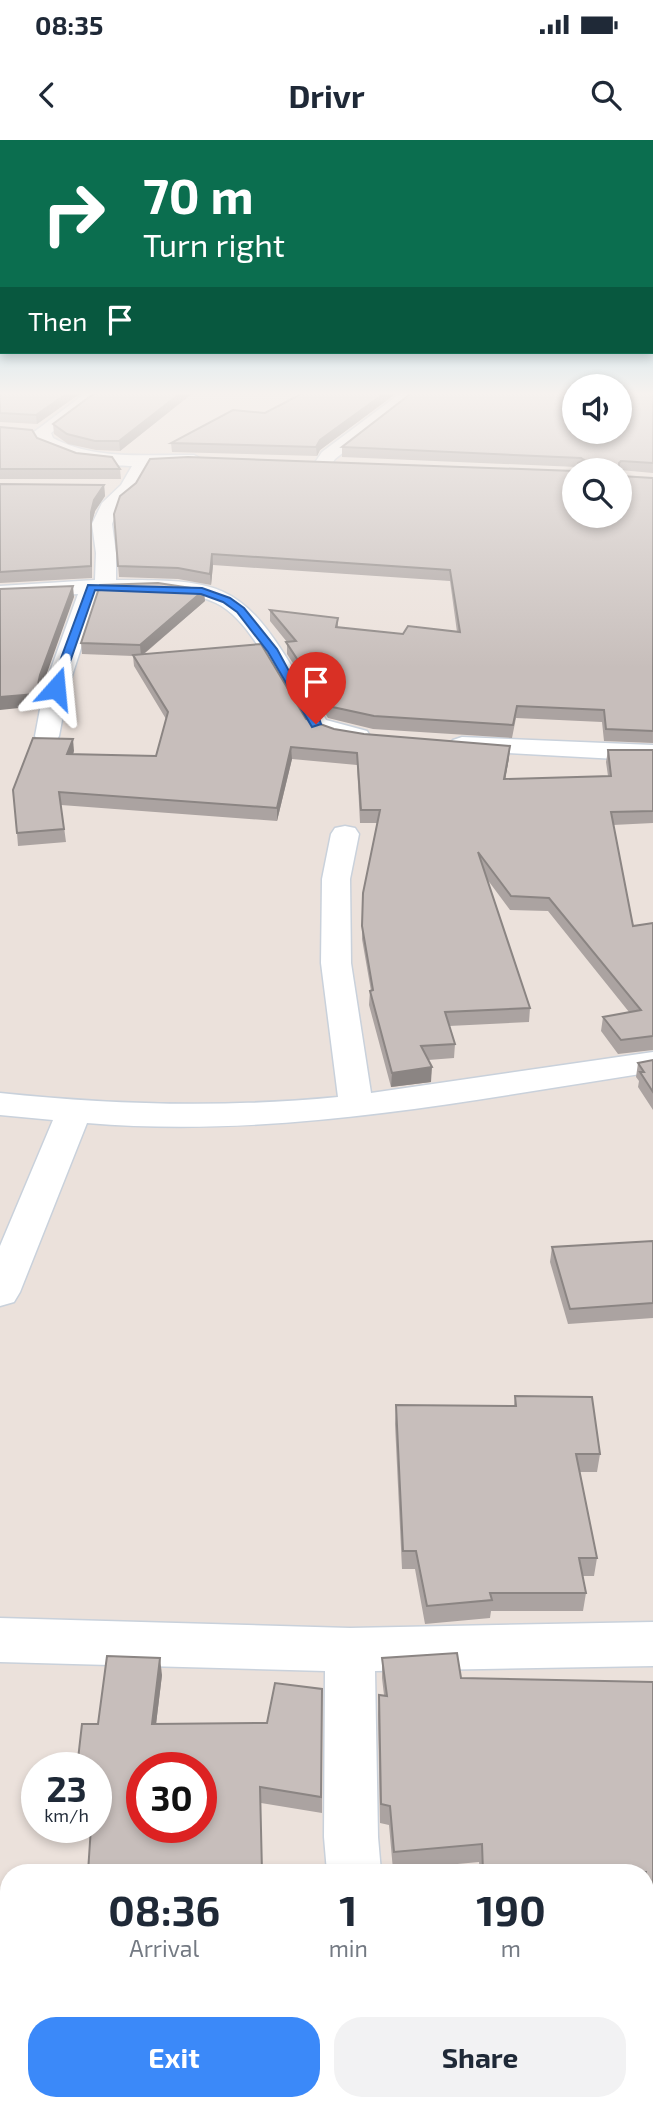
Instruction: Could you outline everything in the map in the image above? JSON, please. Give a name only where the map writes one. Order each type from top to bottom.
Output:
[{"type":"street","points":[[47,736],[56,688],[98,587],[106,553],[102,524],[111,503],[130,484]]},
{"type":"street","points":[[103,488],[128,488]]},
{"type":"street","points":[[0,592],[98,587],[202,591],[227,600],[240,610],[273,651],[316,724],[327,730],[375,738]]},
{"type":"street","points":[[440,743],[653,753]]},
{"type":"street","points":[[345,834],[336,879],[336,963],[356,1105]]},
{"type":"street","points":[[0,1104],[148,1116],[254,1115],[356,1105],[653,1062]]},
{"type":"street","points":[[0,1292],[74,1112]]},
{"type":"street","points":[[0,1640],[349,1650],[653,1644]]},
{"type":"street","points":[[349,1650],[354,1864]]},
{"type":"building","points":[[0,484],[104,485],[94,500],[91,512],[91,566],[0,572]]},
{"type":"building","points":[[135,484],[562,484],[562,528],[632,528],[632,484],[653,484],[653,731],[606,729],[604,710],[517,706],[513,725],[374,716],[328,706],[286,642],[296,641],[270,610],[338,618],[336,627],[403,634],[408,626],[460,632],[450,570],[212,554],[210,574],[178,568],[118,566],[114,514],[120,496]]},
{"type":"building","points":[[158,583],[204,590],[140,645],[81,643],[100,585]]},
{"type":"building","points":[[73,586],[40,675],[36,694],[0,697],[0,589]]},
{"type":"building","points":[[261,644],[306,719],[334,729],[364,734],[510,746],[504,779],[611,776],[608,750],[653,750],[653,811],[611,812],[633,926],[653,923],[653,1036],[621,1040],[603,1017],[641,1010],[549,898],[511,896],[478,852],[530,1008],[445,1012],[455,1044],[421,1046],[432,1067],[392,1073],[370,991],[373,990],[362,926],[363,893],[380,810],[361,810],[357,753],[291,747],[277,808],[59,792],[64,829],[17,833],[13,790],[33,738],[73,739],[67,754],[156,756],[168,712],[133,655]]},
{"type":"building","points":[[653,1060],[653,1092],[640,1072],[644,1072],[638,1063]]},
{"type":"building","points":[[653,1241],[653,1303],[570,1309],[552,1247]]},
{"type":"building","points":[[515,1396],[592,1397],[600,1454],[576,1454],[597,1558],[579,1558],[586,1593],[490,1593],[492,1600],[427,1606],[416,1551],[403,1551],[396,1405],[516,1406]]},
{"type":"building","points":[[457,1653],[461,1678],[653,1682],[653,1864],[483,1864],[482,1844],[394,1852],[390,1806],[381,1804],[379,1695],[387,1696],[382,1658]]},
{"type":"building","points":[[107,1656],[160,1658],[152,1724],[267,1723],[275,1683],[322,1689],[321,1797],[260,1787],[262,1864],[89,1864],[90,1843],[112,1843],[112,1752],[79,1752],[82,1724],[98,1724]]},
{"type":"route","points":[[56,688],[91,587],[202,591],[227,600],[240,610],[273,651],[316,724]]}]
